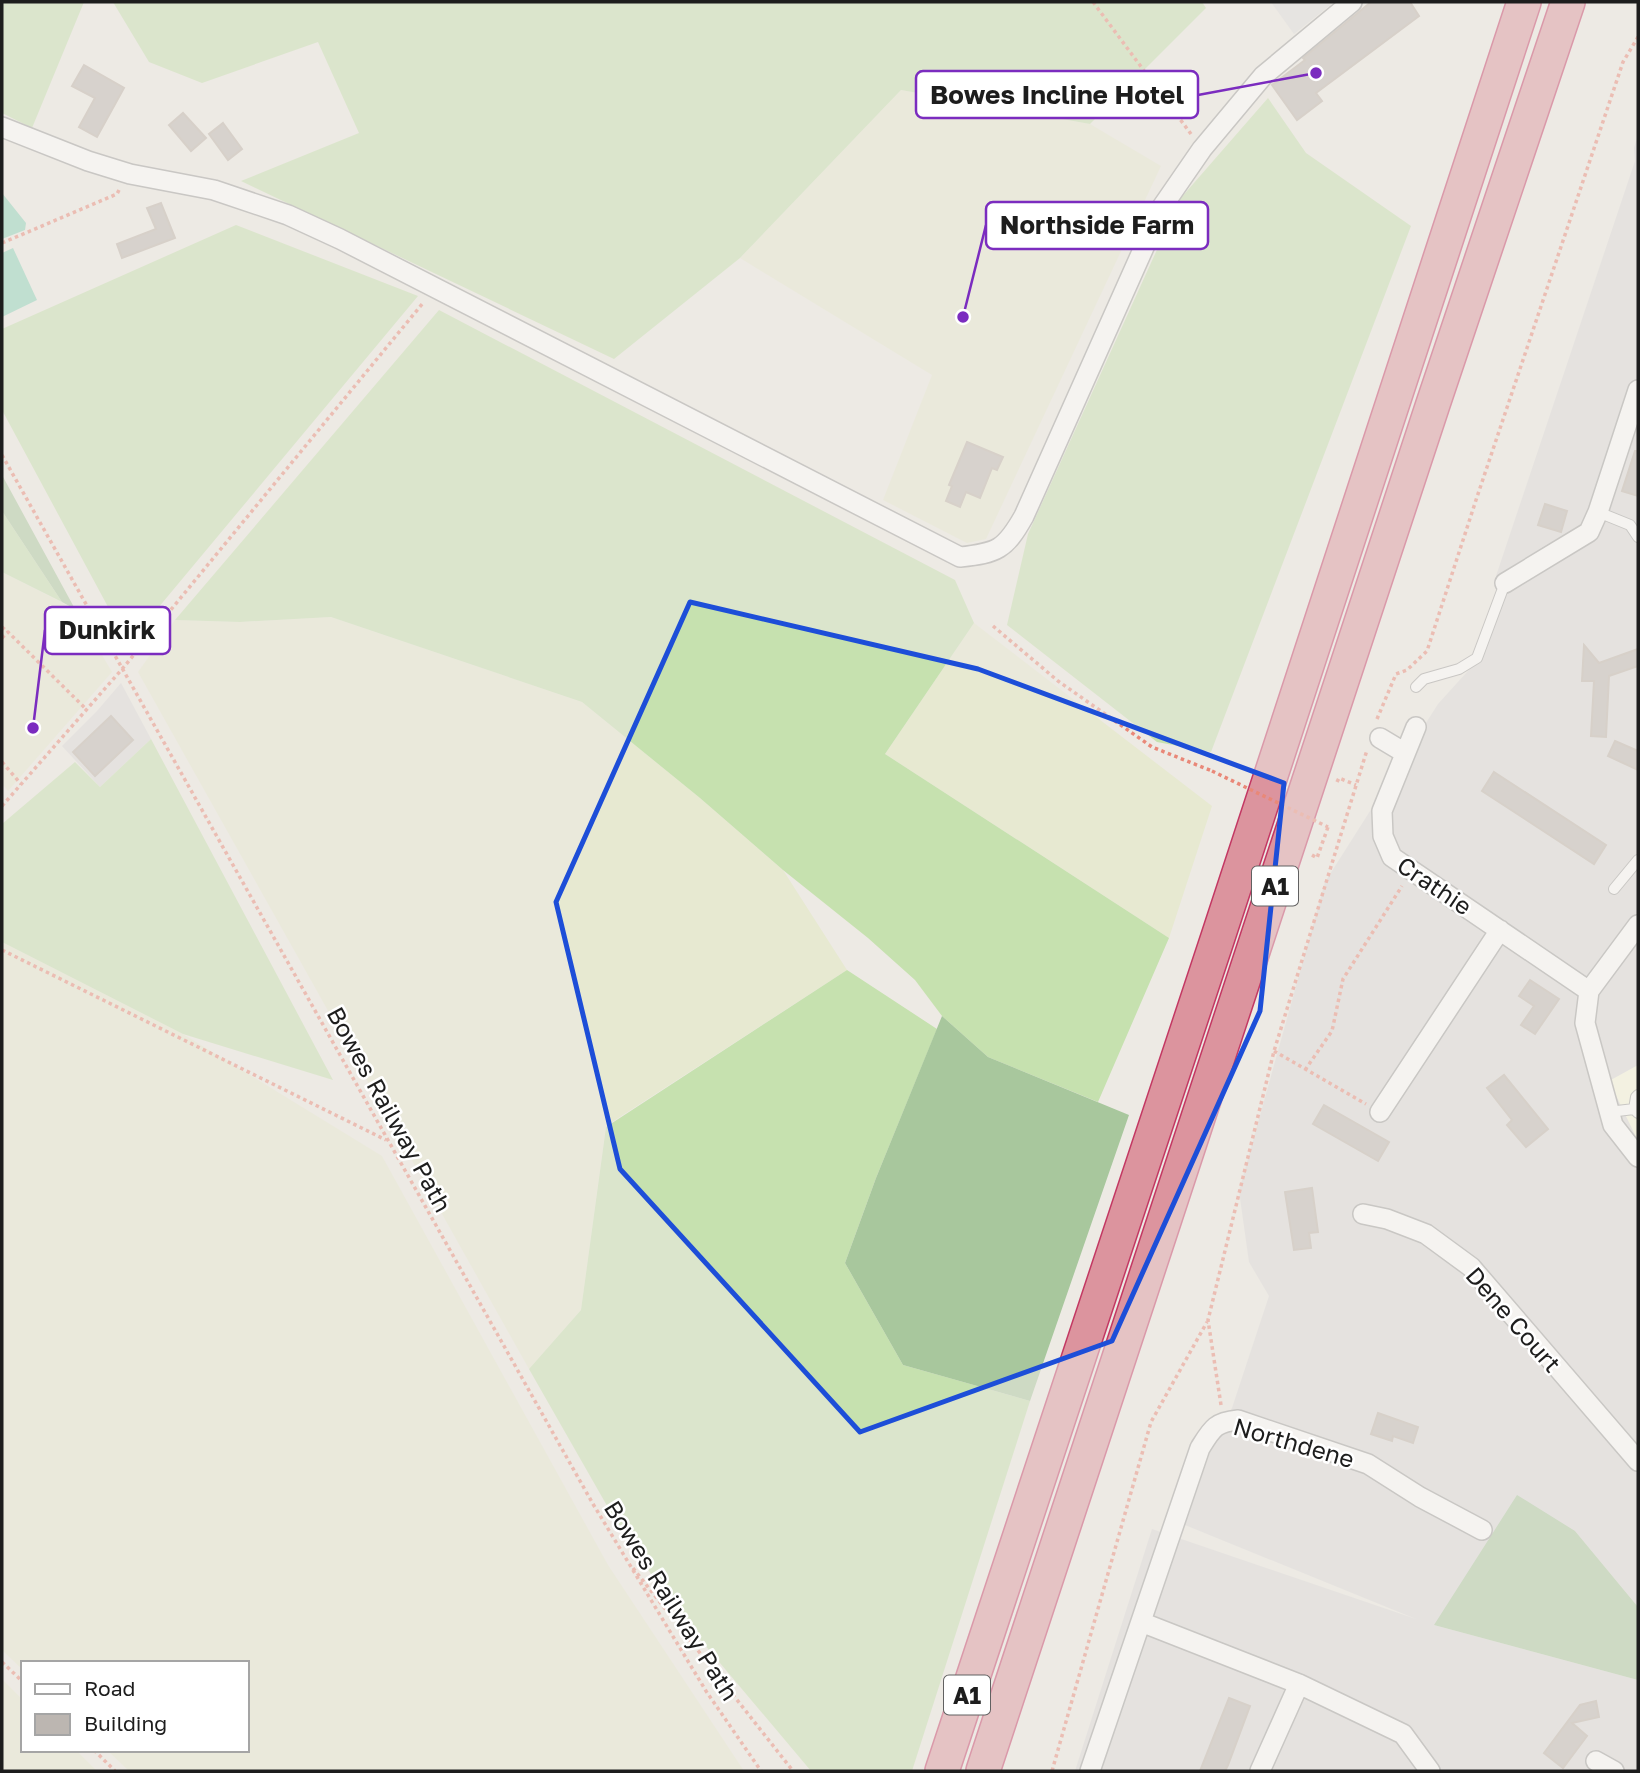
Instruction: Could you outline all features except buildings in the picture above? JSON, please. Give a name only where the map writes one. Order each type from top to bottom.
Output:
[{"type":"highway","name":"A1","points":[[942,1771],[1509,46],[1518,2]]},
{"type":"highway","points":[[1509,46],[1524,2]]},
{"type":"highway","name":"A1","points":[[983,1771],[1568,2]]},
{"type":"street","points":[[2,127],[130,174],[215,190],[288,215],[960,556],[991,553],[1013,535],[1024,516],[1162,207],[1202,149],[1263,76],[1352,2]]},
{"type":"street","points":[[1505,583],[1590,532],[1631,434],[1638,390]]},
{"type":"street","name":"Crathie","points":[[1416,727],[1382,811],[1383,836],[1392,857],[1589,991]]},
{"type":"street","points":[[1375,734],[1405,752]]},
{"type":"street","points":[[1638,925],[1589,991],[1585,1023],[1613,1125],[1638,1157]]},
{"type":"street","points":[[1380,1112],[1500,930]]},
{"type":"street","name":"Dene Court","points":[[1363,1214],[1387,1219],[1426,1234],[1471,1267],[1638,1461]]},
{"type":"street","name":"Northdene","points":[[1090,1771],[1200,1448],[1212,1429],[1223,1421],[1238,1420],[1367,1464],[1420,1497],[1482,1530]]},
{"type":"street","points":[[1141,1622],[1299,1684],[1403,1734],[1430,1771]]},
{"type":"street","points":[[1261,1771],[1299,1684]]},
{"type":"street","points":[[1596,1761],[1614,1771]]},
{"type":"lane","points":[[1598,512],[1630,525],[1638,537]]},
{"type":"lane","points":[[1416,687],[1424,679],[1459,669],[1477,658],[1505,583]]},
{"type":"lane","points":[[1614,889],[1638,860]]},
{"type":"lane","points":[[1609,1112],[1636,1111],[1638,1095]]},
{"type":"path","points":[[1093,2],[1202,149]]},
{"type":"path","points":[[1052,1771],[1151,1422],[1208,1320],[1274,1051],[1356,785],[1396,674],[1407,670],[1427,651],[1476,497],[1623,62],[1638,37]]},
{"type":"path","points":[[2,243],[117,194],[130,174]]},
{"type":"path","points":[[2,806],[123,668],[435,288]]},
{"type":"path","name":"Bowes Railway Path","points":[[2,455],[623,1555],[706,1690],[761,1771]]},
{"type":"path","points":[[993,626],[1058,681],[1152,747],[1212,771],[1317,821],[1328,827],[1317,858],[1311,856],[1321,830],[1325,817]]},
{"type":"path","points":[[2,627],[86,709]]},
{"type":"path","points":[[2,638],[8,632]]},
{"type":"path","points":[[2,762],[22,784]]},
{"type":"path","points":[[1334,791],[1339,778],[1356,785]]},
{"type":"path","points":[[1305,1070],[1332,1031],[1343,979],[1412,869]]},
{"type":"path","points":[[2,950],[387,1140]]},
{"type":"path","points":[[1274,1051],[1380,1112]]},
{"type":"path","points":[[1208,1320],[1223,1421]]},
{"type":"path","points":[[623,1555],[793,1771]]},
{"type":"path","points":[[2,1662],[21,1680]]},
{"type":"path","points":[[95,1752],[116,1771]]},
{"type":"highlighted area","points":[[690,602],[978,669],[1284,783],[1260,1011],[1112,1341],[860,1432],[620,1169],[556,902]]},
{"type":"shaded area","points":[[1271,2],[1334,2],[1294,34]]},
{"type":"shaded area","points":[[901,90],[1090,124],[1161,166],[986,539],[967,543],[883,500],[932,375],[740,258]]},
{"type":"shaded area","points":[[1638,135],[1638,1607],[1575,1531],[1434,1625],[1638,1680],[1638,1771],[1075,1771],[1152,1529],[1416,1619],[1185,1525],[1213,1444],[1232,1408],[1269,1296],[1249,1262],[1239,1191],[1325,882],[1438,704],[1486,651],[1503,599],[1496,576],[1635,161],[1634,148]]},
{"type":"shaded area","points":[[2,572],[75,609],[112,672],[8,791],[2,784]]},
{"type":"shaded area","points":[[331,617],[582,702],[783,870],[847,970],[606,1126],[581,1310],[529,1369],[138,672],[175,620],[240,622]]},
{"type":"shaded area","points":[[974,623],[1212,806],[1169,938],[885,754]]},
{"type":"shaded area","points":[[121,683],[151,739],[100,787],[62,746]]},
{"type":"shaded area","points":[[2,942],[183,1034],[382,1156],[608,1565],[744,1771],[129,1771],[109,1752],[248,1752],[248,1661],[21,1661],[21,1668],[2,1650]]},
{"type":"shaded area","points":[[1638,1065],[1638,1141],[1609,1081]]},
{"type":"shaded area","points":[[2,1679],[21,1698],[21,1752],[78,1752],[97,1771],[2,1771]]},
{"type":"green space","points":[[2,2],[84,2],[32,128],[2,113]]},
{"type":"green space","points":[[113,2],[1202,2],[1206,8],[1090,124],[901,90],[740,258],[614,359],[241,181],[359,133],[318,42],[202,83],[149,62]]},
{"type":"green space","points":[[1268,98],[1306,153],[1411,226],[1211,752],[1157,742],[1007,625],[1028,534],[1180,199]]},
{"type":"green space","points":[[2,193],[26,223],[25,230],[2,239]]},
{"type":"green space","points":[[236,225],[418,296],[128,644],[2,410],[2,329]]},
{"type":"green space","points":[[13,248],[37,300],[2,317],[2,253]]},
{"type":"green space","points":[[439,310],[955,580],[974,623],[885,754],[1169,938],[1098,1102],[988,1057],[942,1016],[915,980],[868,938],[582,702],[331,617],[240,622],[175,620]]},
{"type":"green space","points":[[2,475],[75,609],[62,602],[2,511]]},
{"type":"green space","points":[[2,511],[62,602],[2,572]]},
{"type":"green space","points":[[151,739],[333,1080],[183,1034],[2,942],[2,824],[75,762],[100,787]]},
{"type":"green space","points":[[847,970],[937,1029],[876,1178],[845,1263],[903,1365],[1030,1401],[912,1771],[811,1771],[704,1644],[630,1546],[529,1369],[581,1310],[606,1127]]},
{"type":"green space","points":[[942,1016],[988,1057],[1129,1115],[1030,1401],[903,1365],[845,1263],[876,1178]]},
{"type":"green space","points":[[1517,1495],[1575,1531],[1638,1607],[1638,1680],[1434,1625]]},
{"type":"place","name":"Bowes Incline Hotel","points":[[1316,73]]},
{"type":"place","name":"Northside Farm","points":[[963,317]]},
{"type":"place","name":"Dunkirk","points":[[33,728]]}]
